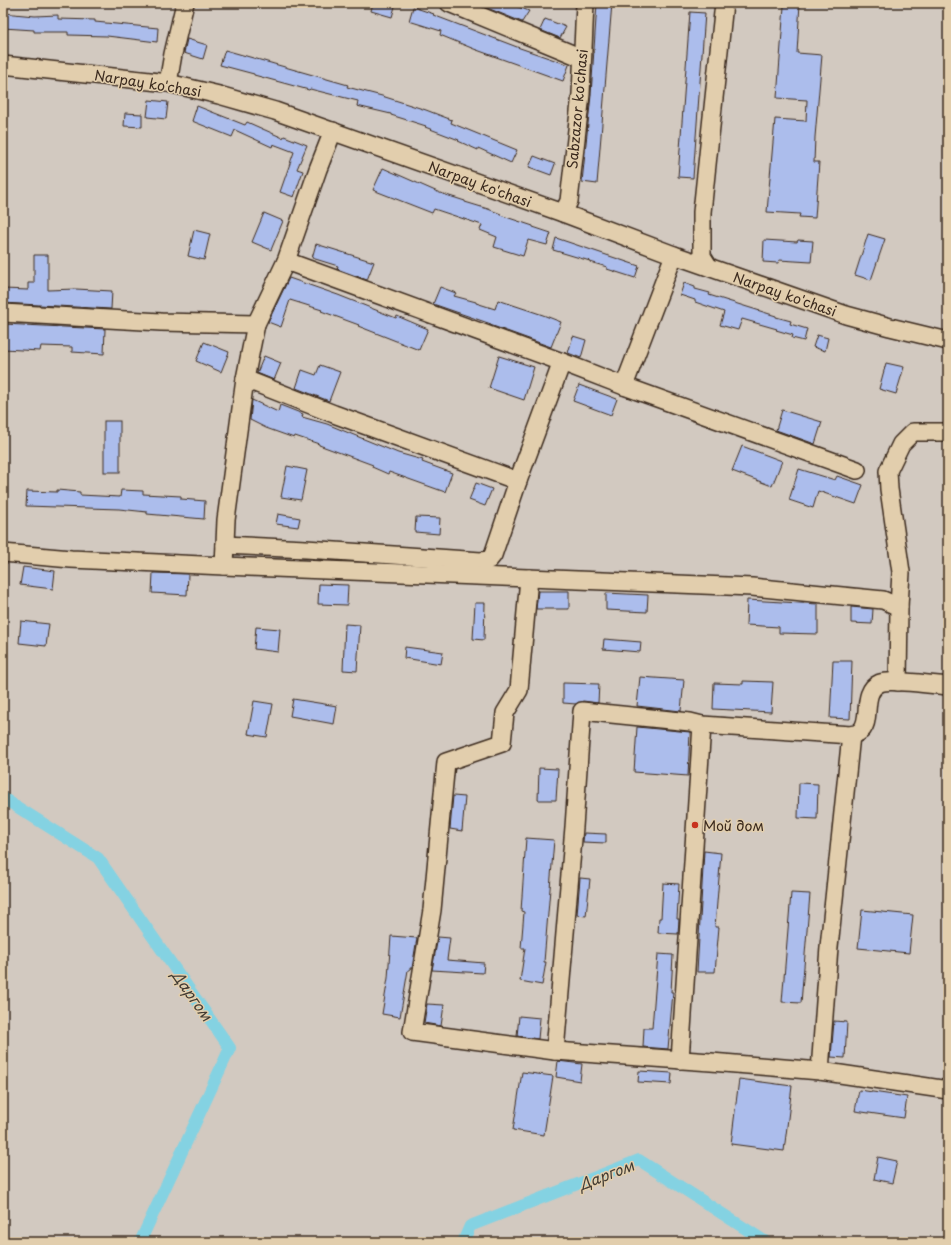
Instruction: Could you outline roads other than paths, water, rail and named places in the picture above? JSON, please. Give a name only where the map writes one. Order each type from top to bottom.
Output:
[{"type":"street","points":[[168,83],[185,3]]},
{"type":"street","points":[[449,3],[582,58]]},
{"type":"street","name":"Sabzazor ko'chasi","points":[[563,213],[569,201],[581,94],[585,3]]},
{"type":"street","points":[[709,267],[702,256],[702,212],[724,3]]},
{"type":"street","name":"Narpay ko'chasi","points":[[3,65],[168,83],[219,95],[275,111],[563,213],[674,255],[846,315],[890,328],[948,341]]},
{"type":"street","points":[[224,566],[226,520],[245,379],[256,324],[286,261],[333,131]]},
{"type":"street","points":[[624,386],[674,255]]},
{"type":"street","points":[[286,261],[624,386],[857,470]]},
{"type":"street","points":[[3,313],[161,322],[256,324]]},
{"type":"street","points":[[225,545],[481,561],[489,560],[494,555],[518,481],[562,362]]},
{"type":"street","points":[[245,379],[334,414],[518,481]]},
{"type":"street","points":[[898,682],[901,572],[888,489],[888,470],[901,444],[913,432],[948,432]]},
{"type":"street","points":[[3,553],[71,559],[224,566],[752,587],[883,600],[899,607]]},
{"type":"street","points":[[529,578],[519,690],[505,713],[502,743],[446,762],[432,910],[412,1032],[555,1051],[820,1071],[948,1090]]},
{"type":"street","points":[[555,1051],[574,827],[582,711],[690,722],[702,725],[851,736],[860,732],[865,724],[868,697],[873,689],[880,683],[898,682],[948,686]]},
{"type":"street","points":[[680,1060],[702,725]]},
{"type":"street","points":[[820,1071],[829,947],[851,736]]},
{"type":"waterway","name":"Даргом","points":[[3,798],[98,858],[230,1048],[140,1242]]},
{"type":"waterway","name":"Даргом","points":[[463,1242],[470,1226],[639,1160],[766,1242]]},
{"type":"place","name":"Мой дом","points":[[695,825]]}]
